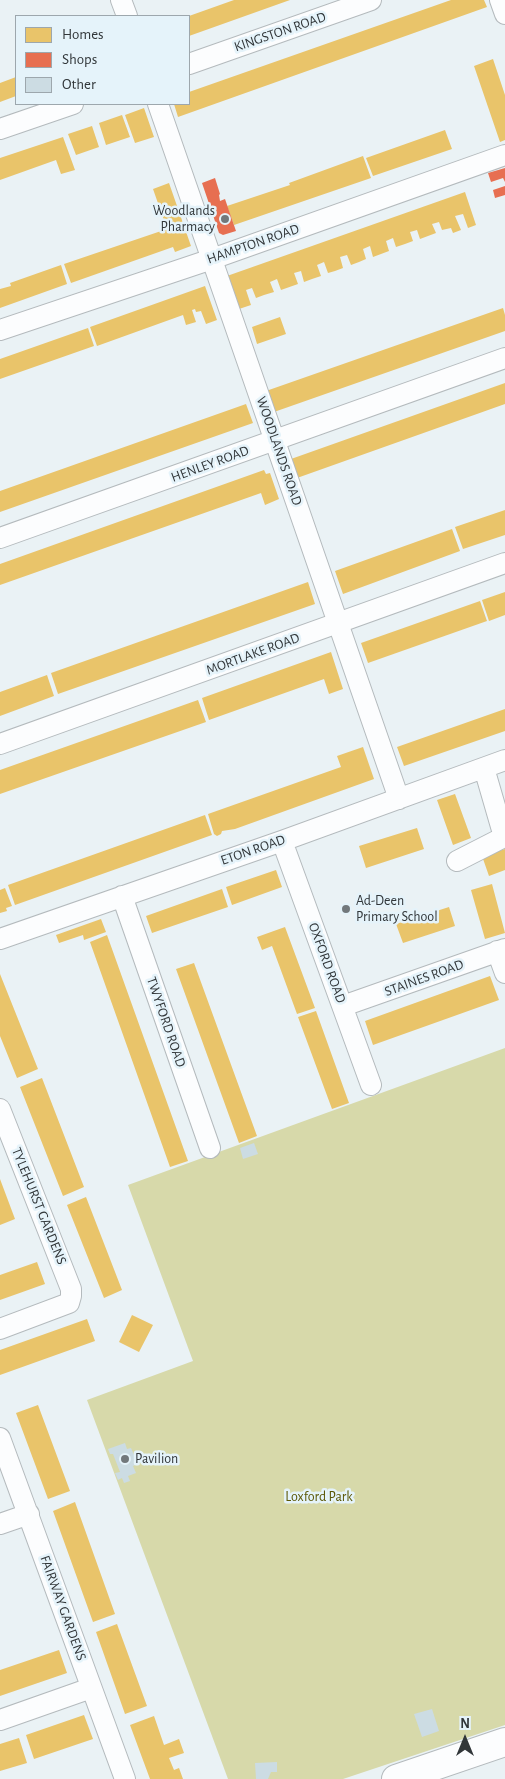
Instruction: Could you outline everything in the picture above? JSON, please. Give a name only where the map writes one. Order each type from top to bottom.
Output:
[{"type":"street","points":[[121,0],[127,15]]},
{"type":"street","name":"KINGSTON ROAD","points":[[190,64],[371,0]]},
{"type":"street","points":[[500,0],[505,14]]},
{"type":"street","points":[[0,129],[70,105]]},
{"type":"street","name":"WOODLANDS ROAD","points":[[158,105],[399,799]]},
{"type":"street","name":"HAMPTON ROAD","points":[[0,330],[505,155]]},
{"type":"street","name":"HENLEY ROAD","points":[[0,538],[505,358]]},
{"type":"street","name":"MORTLAKE ROAD","points":[[0,744],[505,563]]},
{"type":"street","name":"ETON ROAD","points":[[0,939],[282,841],[505,760]]},
{"type":"street","points":[[457,861],[504,837],[484,768]]},
{"type":"street","name":"OXFORD ROAD","points":[[282,841],[371,1085]]},
{"type":"street","name":"TWYFORD ROAD","points":[[122,896],[210,1148]]},
{"type":"street","points":[[501,950],[505,973]]},
{"type":"street","name":"STAINES ROAD","points":[[343,1006],[501,950]]},
{"type":"street","name":"TYLEHURST GARDENS","points":[[0,1109],[71,1289],[68,1304],[0,1329]]},
{"type":"street","name":"FAIRWAY GARDENS","points":[[0,1438],[125,1779]]},
{"type":"street","points":[[0,1524],[29,1514]]},
{"type":"street","points":[[0,1720],[91,1688]]},
{"type":"street","points":[[396,1779],[505,1742]]},
{"type":"green space","name":"Loxford Park","points":[[505,1048],[505,1725],[343,1779],[228,1779],[87,1400],[193,1361],[128,1185]]},
{"type":"building: Homes","points":[[234,0],[290,0],[190,36],[190,16]]},
{"type":"building: Homes","points":[[451,0],[484,0],[487,7],[178,117],[174,105],[190,105],[190,92]]},
{"type":"building: Homes","points":[[493,59],[505,95],[505,140],[500,142],[474,66]]},
{"type":"building: Homes","points":[[15,77],[15,96],[0,102],[0,83]]},
{"type":"building: Homes","points":[[144,108],[154,137],[135,143],[125,115]]},
{"type":"building: Homes","points":[[122,115],[130,137],[106,145],[99,123]]},
{"type":"building: Homes","points":[[92,126],[99,147],[76,155],[68,134]]},
{"type":"building: Homes","points":[[445,130],[452,149],[373,176],[366,158]]},
{"type":"building: Homes","points":[[63,137],[75,170],[61,174],[56,160],[0,180],[0,158]]},
{"type":"building: Homes","points":[[363,156],[371,178],[234,225],[227,206],[290,185],[289,183]]},
{"type":"building: Homes","points":[[169,183],[191,246],[175,252],[173,247],[71,283],[64,264],[167,229],[153,189]]},
{"type":"building: Homes","points":[[465,192],[476,225],[468,228],[463,214],[455,216],[461,230],[453,233],[451,228],[442,230],[439,222],[432,224],[436,233],[420,239],[417,230],[410,232],[413,241],[396,247],[393,238],[386,241],[389,251],[373,257],[370,246],[363,249],[366,259],[351,265],[347,255],[340,257],[343,268],[335,271],[328,273],[324,262],[317,265],[321,276],[304,282],[301,271],[294,273],[298,284],[281,290],[277,279],[270,282],[274,292],[256,298],[252,288],[246,290],[251,305],[239,309],[227,276]]},
{"type":"building: Homes","points":[[61,265],[67,284],[0,308],[0,289],[11,286],[10,283]]},
{"type":"building: Homes","points":[[205,286],[217,320],[206,324],[201,311],[196,312],[195,309],[192,310],[196,322],[186,325],[183,315],[97,346],[90,327]]},
{"type":"building: Homes","points":[[503,308],[505,331],[274,412],[266,391]]},
{"type":"building: Homes","points":[[280,317],[286,334],[257,344],[252,327]]},
{"type":"building: Homes","points":[[88,328],[94,346],[0,379],[0,359]]},
{"type":"building: Homes","points":[[505,383],[505,404],[297,478],[291,459]]},
{"type":"building: Homes","points":[[246,404],[253,423],[0,512],[0,491]]},
{"type":"building: Homes","points":[[264,470],[266,474],[270,473],[279,499],[265,505],[261,493],[0,585],[0,564]]},
{"type":"building: Homes","points":[[505,510],[505,535],[463,549],[455,527]]},
{"type":"building: Homes","points":[[452,529],[460,551],[343,594],[335,571]]},
{"type":"building: Homes","points":[[308,582],[315,604],[58,694],[51,673]]},
{"type":"building: Homes","points":[[505,592],[505,615],[489,621],[482,600]]},
{"type":"building: Homes","points":[[480,601],[487,621],[368,663],[361,643]]},
{"type":"building: Homes","points":[[331,652],[343,689],[329,694],[324,679],[209,720],[202,698]]},
{"type":"building: Homes","points":[[47,675],[54,696],[0,716],[0,692]]},
{"type":"building: Homes","points":[[198,700],[206,722],[0,794],[0,770]]},
{"type":"building: Homes","points":[[505,709],[505,731],[404,766],[397,747]]},
{"type":"building: Homes","points":[[363,747],[374,779],[235,829],[222,831],[217,836],[214,834],[208,814],[341,767],[337,756]]},
{"type":"building: Homes","points":[[455,794],[471,838],[453,845],[437,800]]},
{"type":"building: Homes","points":[[205,815],[212,835],[15,905],[8,885]]},
{"type":"building: Homes","points":[[417,828],[424,849],[366,868],[359,846]]},
{"type":"building: Homes","points":[[505,849],[505,870],[489,876],[482,856]]},
{"type":"building: Homes","points":[[276,870],[282,887],[232,905],[226,887]]},
{"type":"building: Homes","points":[[492,884],[505,933],[485,939],[471,890]]},
{"type":"building: Homes","points":[[5,888],[12,906],[6,908],[7,911],[0,913],[0,890]]},
{"type":"building: Homes","points":[[222,889],[228,907],[152,933],[146,916]]},
{"type":"building: Homes","points":[[449,907],[455,926],[403,943],[396,924]]},
{"type":"building: Homes","points":[[101,919],[106,932],[84,940],[83,935],[59,943],[56,935]]},
{"type":"building: Homes","points":[[285,927],[315,1008],[297,1014],[272,946],[262,950],[257,937]]},
{"type":"building: Homes","points":[[107,935],[188,1161],[170,1167],[90,942]]},
{"type":"building: Homes","points":[[194,963],[257,1136],[239,1143],[176,969]]},
{"type":"building: Homes","points":[[0,974],[38,1069],[17,1078],[0,1036]]},
{"type":"building: Homes","points":[[490,976],[499,1000],[373,1045],[365,1021]]},
{"type":"building: Homes","points":[[316,1011],[349,1103],[332,1109],[298,1017]]},
{"type":"building: Homes","points":[[42,1078],[84,1187],[63,1196],[20,1087]]},
{"type":"building: Homes","points":[[0,1179],[15,1219],[0,1225]]},
{"type":"building: Homes","points":[[86,1197],[122,1290],[104,1298],[67,1205]]},
{"type":"building: Homes","points":[[37,1262],[45,1284],[0,1300],[0,1275]]},
{"type":"building: Homes","points":[[132,1315],[153,1325],[139,1352],[119,1342]]},
{"type":"building: Homes","points":[[87,1319],[95,1341],[0,1375],[0,1350]]},
{"type":"building: Homes","points":[[38,1405],[70,1491],[48,1499],[16,1413]]},
{"type":"building: Homes","points":[[75,1502],[115,1614],[93,1622],[53,1511]]},
{"type":"building: Homes","points":[[117,1624],[147,1706],[125,1714],[96,1632]]},
{"type":"building: Homes","points":[[59,1650],[67,1673],[0,1696],[0,1670]]},
{"type":"building: Homes","points":[[84,1715],[93,1739],[34,1759],[26,1735]]},
{"type":"building: Homes","points":[[154,1716],[164,1745],[179,1739],[184,1753],[169,1758],[174,1770],[179,1768],[183,1779],[150,1779],[130,1725]]},
{"type":"building: Homes","points":[[19,1738],[27,1763],[0,1771],[0,1744]]},
{"type":"building: Shops","points":[[505,168],[505,182],[503,178],[491,182],[488,173]]},
{"type":"building: Shops","points":[[215,178],[220,201],[225,199],[236,231],[223,235],[219,233],[202,183]]},
{"type":"building: Shops","points":[[505,186],[505,195],[495,198],[493,190]]},
{"type":"building: Other","points":[[254,1143],[258,1154],[243,1159],[240,1148]]},
{"type":"building: Other","name":"Pavilion","points":[[125,1443],[127,1449],[131,1448],[138,1464],[133,1466],[136,1473],[128,1476],[130,1481],[124,1483],[122,1478],[118,1480],[115,1473],[120,1472],[113,1454],[110,1454],[108,1449]]},
{"type":"building: Other","points":[[432,1709],[439,1731],[422,1737],[414,1714]]},
{"type":"building: Other","points":[[277,1762],[277,1772],[271,1772],[268,1779],[256,1779],[255,1763]]},
{"type":"place","name":"Woodlands Pharmacy","points":[[225,219]]},
{"type":"place","name":"Ad-Deen Primary School","points":[[346,909]]},
{"type":"place","name":"Pavilion","points":[[125,1459]]}]
